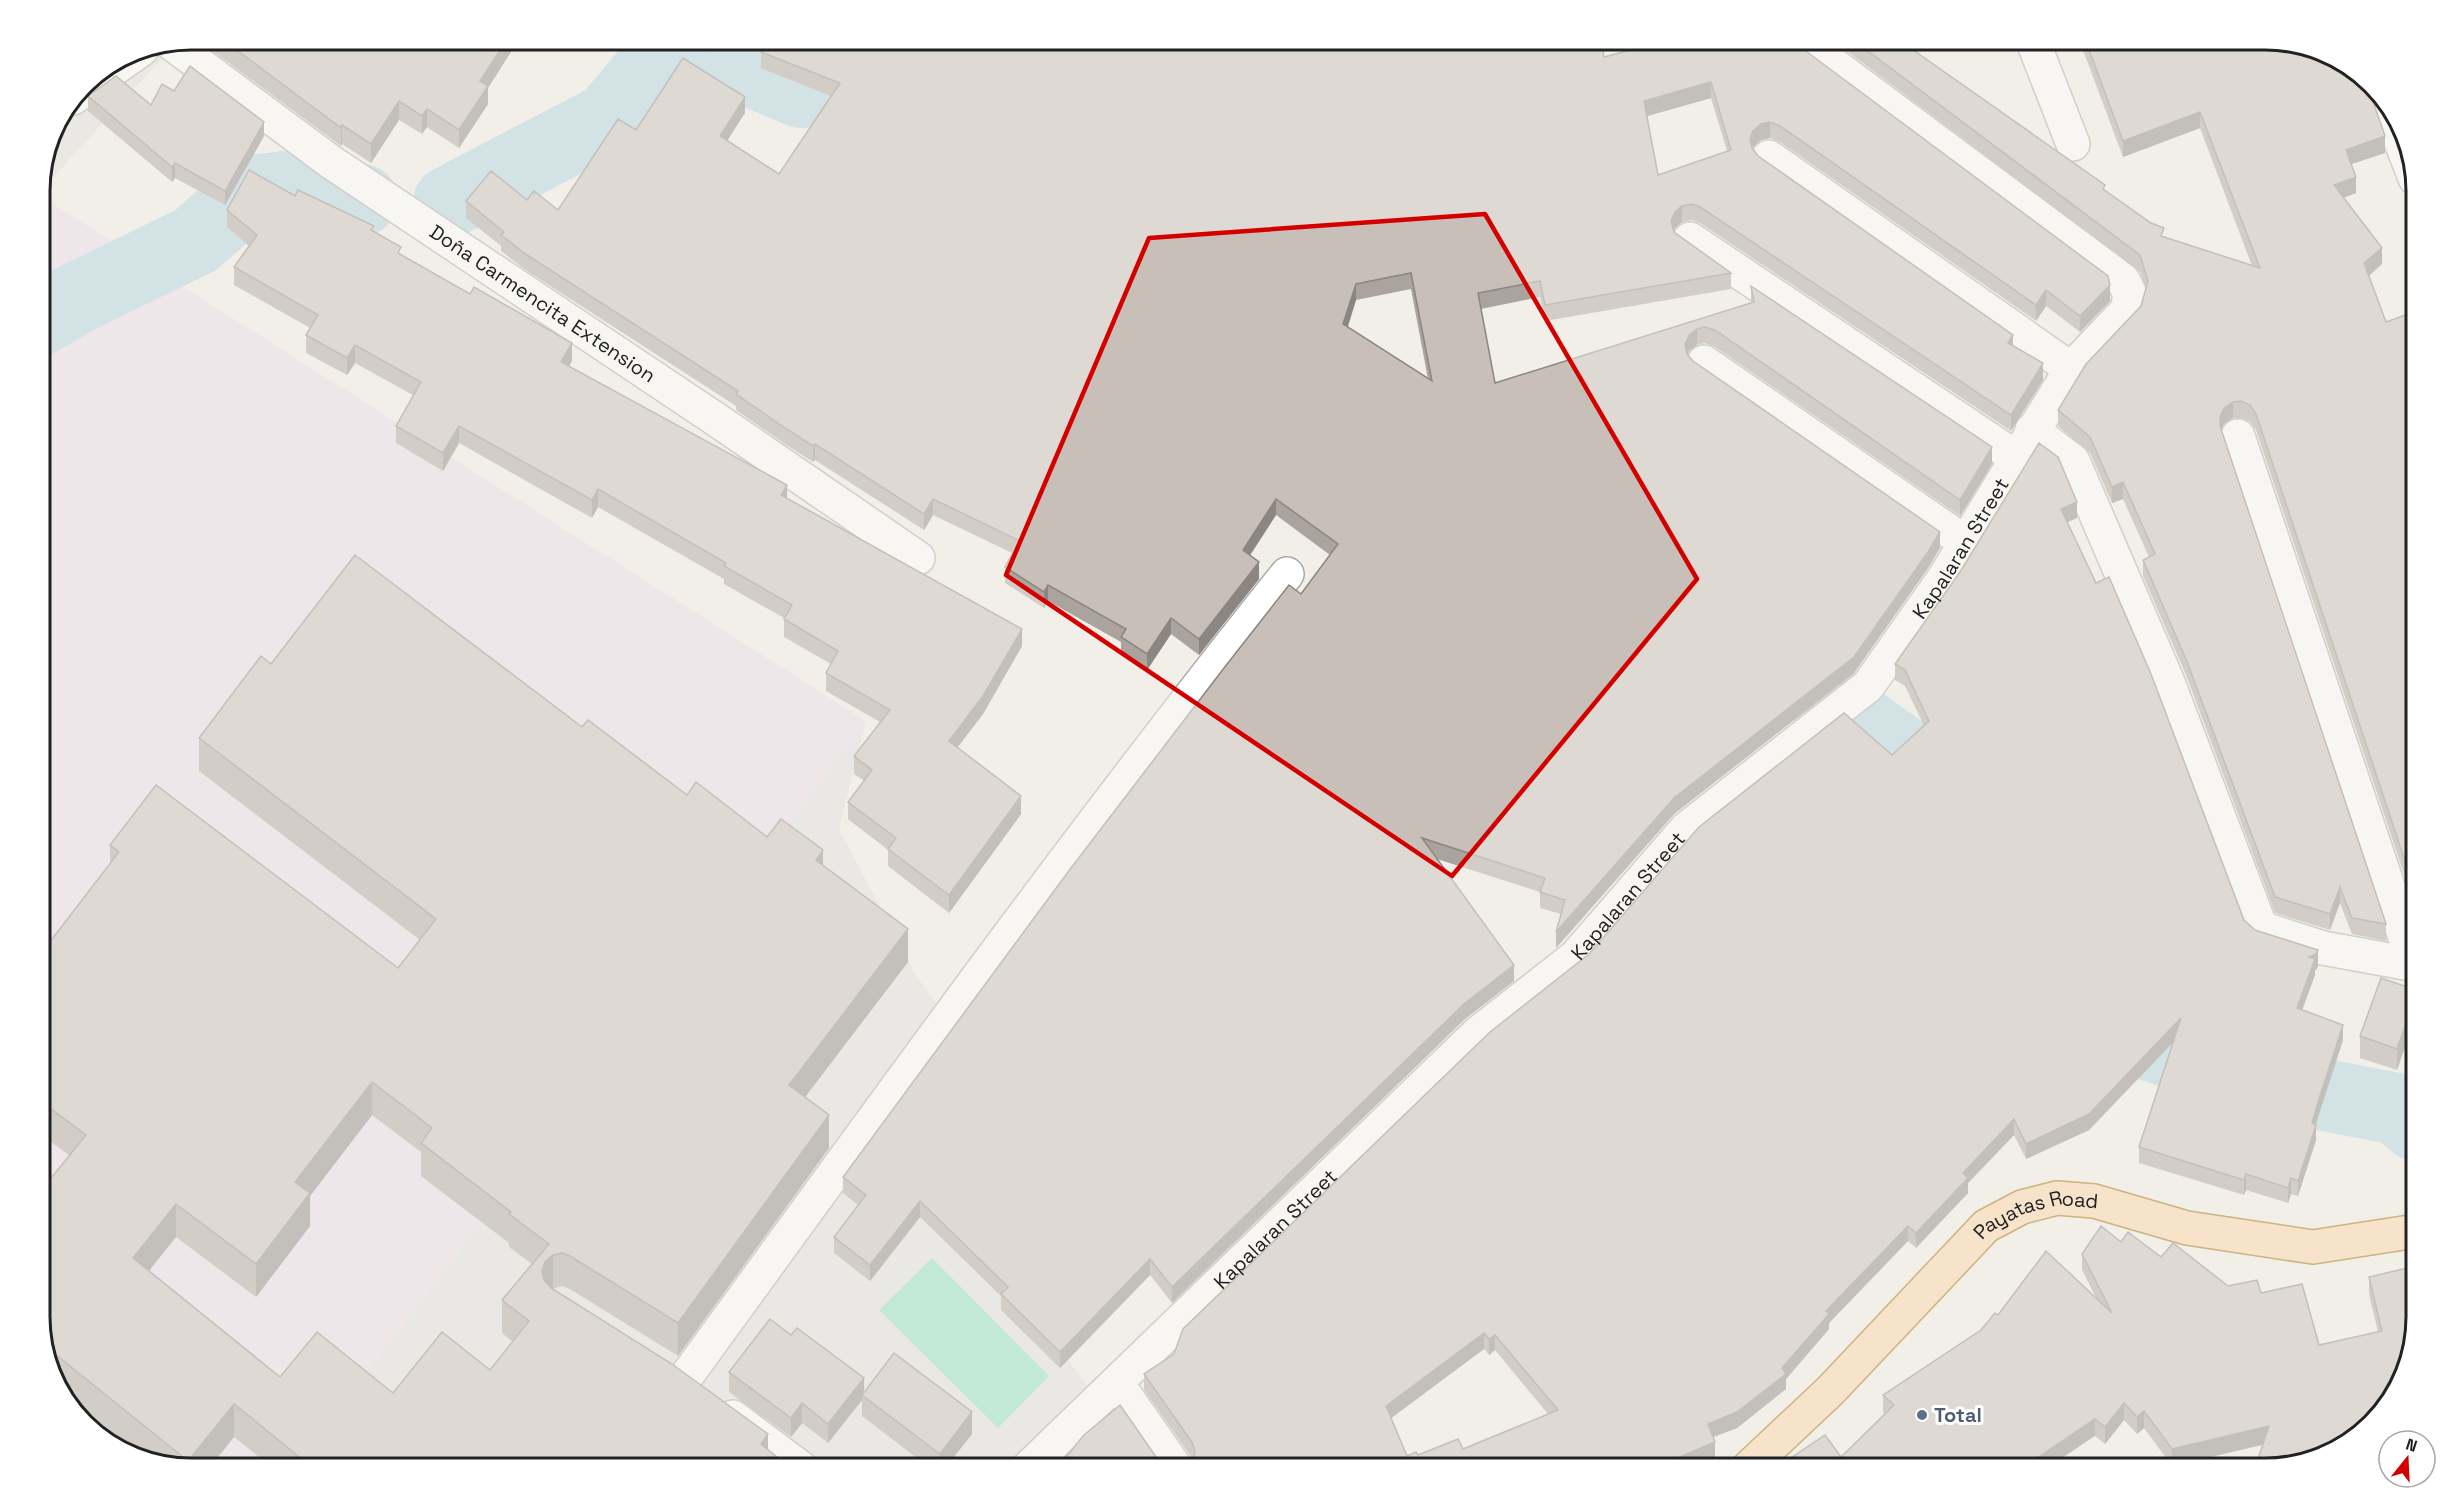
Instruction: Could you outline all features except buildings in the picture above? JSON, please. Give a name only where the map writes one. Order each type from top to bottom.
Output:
[{"type":"main road","name":"Payatas Road","points":[[1759,1458],[1830,1391],[1986,1226],[2022,1207],[2057,1198],[2094,1201],[2187,1228],[2313,1247],[2406,1233]]},
{"type":"street","name":"Doña Carmencita Extension","points":[[181,50],[331,162],[714,418],[918,558]]},
{"type":"street","name":"Kapalaran Street","points":[[1038,1458],[1478,1033],[1575,957],[1686,829],[1868,686],[1905,638],[2071,369],[2127,310],[2130,294],[2122,280],[1814,50]]},
{"type":"street","points":[[2036,50],[2073,144]]},
{"type":"street","points":[[1769,157],[2071,369]]},
{"type":"street","points":[[1690,239],[2017,458]]},
{"type":"street","points":[[1704,362],[1965,542]]},
{"type":"street","points":[[2032,430],[2073,460],[2168,682],[2261,928],[2323,948],[2406,962]]},
{"type":"street","points":[[2238,436],[2406,936]]},
{"type":"street","points":[[683,1381],[1013,927],[1176,712],[1287,574]]},
{"type":"street","points":[[656,1364],[683,1381],[787,1458]]},
{"type":"street","points":[[1116,1383],[1169,1458]]},
{"type":"highlighted area","points":[[1485,214],[1697,579],[1452,876],[1006,575],[1149,238]]},
{"type":"shaded area","points":[[168,51],[50,181],[54,154],[60,136],[73,112],[84,97],[112,73],[135,61]]},
{"type":"shaded area","points":[[50,202],[866,721],[357,1382],[422,1458],[190,1458],[154,1453],[120,1439],[84,1410],[64,1379],[52,1344],[50,1326]]},
{"type":"shaded area","points":[[866,721],[839,829],[917,977],[1026,1123],[968,1227],[1141,1458],[421,1458],[357,1383]]},
{"type":"green space","points":[[932,1258],[1049,1376],[998,1428],[879,1310]]},
{"type":"waterway","points":[[449,202],[608,119],[666,50]]},
{"type":"waterway","points":[[702,50],[801,92],[817,90],[826,76],[888,131]]},
{"type":"waterway","points":[[713,50],[715,55]]},
{"type":"waterway","points":[[50,314],[196,240],[251,191],[285,187],[362,200]]},
{"type":"waterway","points":[[1738,646],[1840,707],[1931,772],[1958,799],[1967,820]]},
{"type":"waterway","points":[[2085,991],[2156,1047],[2257,1082],[2397,1109],[2406,1116]]},
{"type":"place","name":"Total","points":[[1922,1415]]}]
